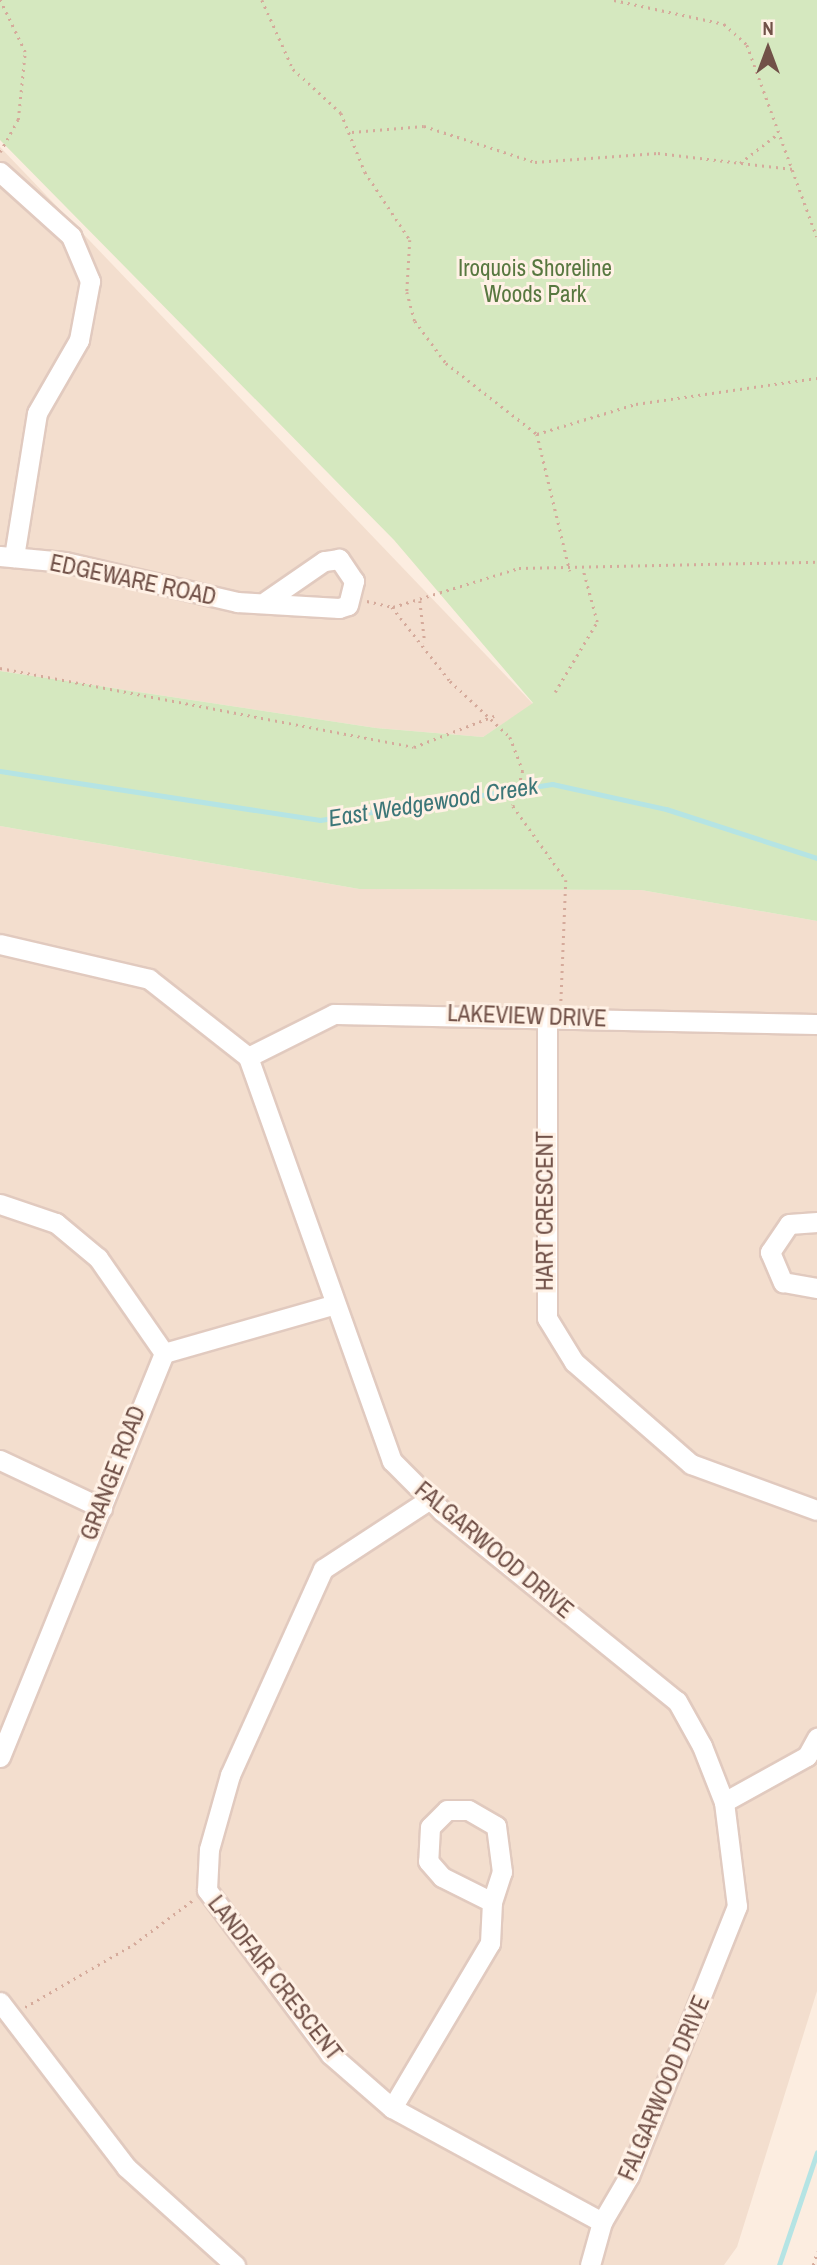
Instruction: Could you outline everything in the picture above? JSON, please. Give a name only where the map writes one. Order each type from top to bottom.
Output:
[{"type":"street","points":[[0,172],[71,236],[90,281],[79,341],[37,413],[7,557]]},
{"type":"street","name":"EDGEWARE ROAD","points":[[7,557],[65,562],[237,602],[266,601],[339,608],[350,596]]},
{"type":"street","points":[[266,601],[324,561],[339,559],[355,581],[350,596]]},
{"type":"street","points":[[0,944],[149,979],[247,1057]]},
{"type":"street","name":"LAKEVIEW DRIVE","points":[[247,1057],[334,1014],[547,1016],[817,1024]]},
{"type":"street","name":"HART CRESCENT","points":[[547,1016],[547,1318],[574,1362],[691,1464],[817,1510]]},
{"type":"street","name":"FALGARWOOD DRIVE","points":[[247,1057],[293,1174],[332,1305],[392,1461],[430,1499],[677,1701],[724,1802],[737,1906],[640,2151],[602,2222],[590,2265]]},
{"type":"street","points":[[0,1203],[56,1223],[98,1258],[164,1353],[332,1305]]},
{"type":"street","points":[[817,1222],[789,1224],[770,1252],[783,1282],[817,1288]]},
{"type":"street","name":"GRANGE ROAD","points":[[0,1757],[6,1721],[102,1508],[164,1353]]},
{"type":"street","points":[[0,1460],[102,1508]]},
{"type":"street","name":"LANDFAIR CRESCENT","points":[[430,1499],[323,1569],[230,1775],[209,1849],[207,1890],[330,2054],[392,2108],[602,2222]]},
{"type":"street","points":[[724,1802],[807,1756],[817,1738]]},
{"type":"street","points":[[392,2108],[491,1943],[492,1902],[502,1872],[496,1826],[468,1810],[447,1810],[430,1827],[428,1861],[442,1877],[492,1902]]},
{"type":"street","points":[[5,2009],[126,2167],[234,2265]]},
{"type":"path","points":[[0,0],[25,52],[25,79],[18,120],[0,152]]},
{"type":"path","points":[[262,0],[293,69],[352,132],[365,172],[410,240],[407,292],[415,321],[446,363],[537,434],[570,571]]},
{"type":"path","points":[[614,0],[724,24],[747,45],[817,237]]},
{"type":"path","points":[[352,132],[424,126],[535,162],[658,153],[793,169]]},
{"type":"path","points":[[740,163],[780,132]]},
{"type":"path","points":[[537,434],[636,404],[817,378]]},
{"type":"path","points":[[350,596],[392,607],[519,569],[570,571],[817,562]]},
{"type":"path","points":[[555,692],[597,622],[583,570]]},
{"type":"path","points":[[420,600],[425,643]]},
{"type":"path","points":[[392,607],[425,643],[450,681],[494,716],[523,771],[513,806],[566,880],[561,1003],[547,1016]]},
{"type":"path","points":[[0,668],[414,747],[494,716]]},
{"type":"path","points":[[5,2009],[134,1944],[207,1890]]},
{"type":"path","points":[[813,2265],[817,2252]]},
{"type":"shaded area","points":[[0,147],[533,704],[483,737],[376,728],[0,671]]},
{"type":"shaded area","points":[[0,826],[359,889],[641,890],[817,921],[817,1991],[737,2247],[724,2265],[0,2265]]},
{"type":"green space","name":"Iroquois Shoreline Woods Park","points":[[0,0],[817,0],[817,921],[641,890],[359,889],[0,826],[0,671],[376,728],[483,737],[533,703],[394,540],[0,140]]},
{"type":"waterway","name":"East Wedgewood Creek","points":[[0,771],[320,820],[552,784],[666,809],[817,858]]},
{"type":"waterway","points":[[779,2265],[817,2152]]}]
